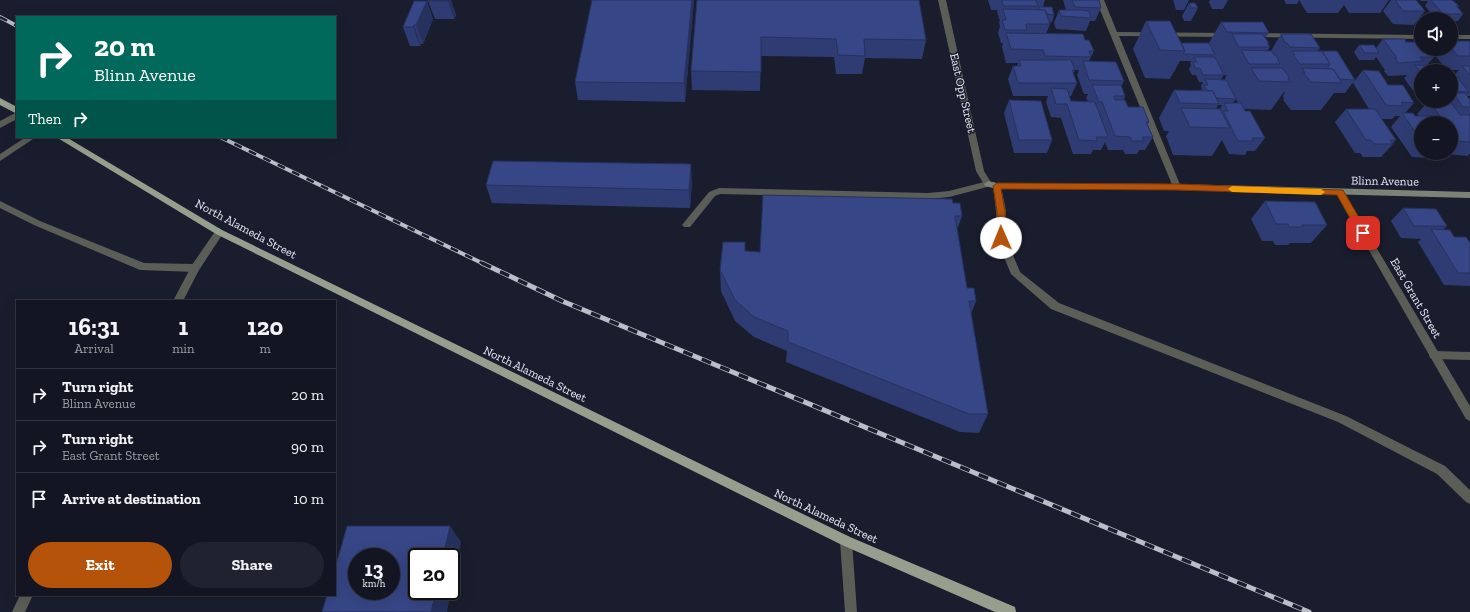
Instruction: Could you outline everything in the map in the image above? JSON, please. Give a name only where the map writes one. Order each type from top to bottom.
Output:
[{"type":"main road","points":[[0,101],[16,110]]},
{"type":"main road","name":"North Alameda Street","points":[[62,138],[219,232],[846,541],[1010,612]]},
{"type":"street","name":"East Opp Street","points":[[942,0],[980,171],[992,185],[1001,211],[1001,238],[1016,274],[1055,306],[1342,419],[1441,470],[1470,498]]},
{"type":"street","points":[[1100,0],[1177,187]]},
{"type":"street","points":[[1114,34],[1232,35]]},
{"type":"street","points":[[1248,35],[1414,37]]},
{"type":"street","points":[[1458,37],[1470,37]]},
{"type":"street","points":[[0,125],[16,116]]},
{"type":"street","points":[[0,158],[30,138]]},
{"type":"street","name":"Blinn Avenue","points":[[992,185],[1177,187],[1340,193],[1470,195]]},
{"type":"street","points":[[687,225],[712,194],[719,191],[928,196],[949,194],[992,185]]},
{"type":"street","name":"East Grant Street","points":[[1340,193],[1470,416]]},
{"type":"street","points":[[0,204],[37,223],[143,267],[195,268]]},
{"type":"street","points":[[179,300],[195,268],[219,232]]},
{"type":"street","points":[[1434,356],[1470,356]]},
{"type":"street","points":[[846,541],[852,612]]},
{"type":"street","points":[[18,612],[26,596]]},
{"type":"building","points":[[448,0],[448,1],[428,1]]},
{"type":"building","points":[[592,0],[692,0],[684,83],[575,82]]},
{"type":"building","points":[[697,0],[919,0],[926,40],[864,39],[865,56],[838,55],[836,39],[761,37],[761,72],[691,71]]},
{"type":"building","points":[[1002,0],[1036,0],[1038,6],[1003,6]]},
{"type":"building","points":[[1072,0],[1099,0],[1101,8],[1075,7]]},
{"type":"building","points":[[1395,0],[1416,0],[1425,11],[1403,11]]},
{"type":"building","points":[[1431,0],[1452,0],[1459,6],[1456,6],[1463,14],[1458,14],[1458,12],[1441,12]]},
{"type":"building","points":[[414,1],[427,1],[416,25],[413,27],[403,27]]},
{"type":"building","points":[[1189,3],[1195,3],[1198,8],[1191,8]]},
{"type":"building","points":[[1039,7],[1052,7],[1054,15],[1047,14],[1045,10],[1039,10]]},
{"type":"building","points":[[1003,9],[1045,10],[1050,24],[1026,24],[1027,30],[1005,30],[1002,20],[1006,20]]},
{"type":"building","points":[[1059,10],[1089,11],[1091,18],[1061,16]]},
{"type":"building","points":[[1146,21],[1170,21],[1185,51],[1160,50]]},
{"type":"building","points":[[1221,22],[1263,22],[1269,33],[1227,32]]},
{"type":"building","points":[[1006,33],[1083,34],[1085,40],[1089,40],[1094,51],[1089,51],[1091,57],[1045,56],[1043,50],[1011,49]]},
{"type":"building","points":[[1232,34],[1262,34],[1269,43],[1267,43],[1270,47],[1239,47]]},
{"type":"building","points":[[1281,34],[1311,34],[1320,48],[1290,47],[1287,43],[1285,43]]},
{"type":"building","points":[[1383,39],[1405,39],[1406,42],[1414,42],[1414,56],[1434,57],[1420,57],[1423,61],[1398,63],[1395,58],[1397,58]]},
{"type":"building","points":[[1458,41],[1470,41],[1470,56],[1458,56]]},
{"type":"building","points":[[1181,43],[1209,43],[1215,55],[1183,54],[1185,51]]},
{"type":"building","points":[[1359,45],[1374,45],[1379,53],[1365,53]]},
{"type":"building","points":[[1241,50],[1272,51],[1274,55],[1276,55],[1280,64],[1249,64]]},
{"type":"building","points":[[1292,51],[1322,51],[1330,64],[1300,64],[1293,55],[1295,55]]},
{"type":"building","points":[[1322,51],[1337,51],[1355,80],[1340,79],[1333,69],[1327,69],[1330,64]]},
{"type":"building","points":[[1194,57],[1215,57],[1224,75],[1203,75],[1200,68],[1195,68],[1193,62],[1197,62]]},
{"type":"building","points":[[1019,60],[1071,60],[1075,70],[1072,70],[1077,83],[1018,83],[1013,66],[1021,66]]},
{"type":"building","points":[[1083,61],[1116,62],[1124,81],[1089,80]]},
{"type":"building","points":[[1462,66],[1470,66],[1470,75]]},
{"type":"building","points":[[1251,68],[1282,68],[1290,78],[1288,78],[1290,82],[1259,81]]},
{"type":"building","points":[[1302,68],[1333,69],[1342,83],[1311,82],[1303,72],[1305,73]]},
{"type":"building","points":[[1363,70],[1379,71],[1388,85],[1403,85],[1414,103],[1401,102],[1403,106],[1386,105]]},
{"type":"building","points":[[1458,78],[1469,92],[1458,91]]},
{"type":"building","points":[[1205,79],[1226,80],[1236,99],[1216,98],[1213,91],[1206,90],[1204,85],[1208,85]]},
{"type":"building","points":[[1092,85],[1121,85],[1125,96],[1114,96],[1115,100],[1125,100],[1128,107],[1143,107],[1149,122],[1146,122],[1153,137],[1142,137],[1144,141],[1132,141],[1130,137],[1115,136],[1102,102],[1099,102]]},
{"type":"building","points":[[1051,88],[1067,89],[1071,101],[1095,102],[1108,137],[1096,137],[1097,141],[1079,140],[1067,104],[1056,104]]},
{"type":"building","points":[[1174,90],[1213,91],[1219,104],[1180,103]]},
{"type":"building","points":[[1458,93],[1465,93],[1470,100],[1470,107],[1463,107],[1458,100]]},
{"type":"building","points":[[1009,100],[1041,101],[1052,140],[1019,140]]},
{"type":"building","points":[[1224,103],[1241,103],[1245,111],[1250,111],[1265,138],[1252,138],[1254,141],[1238,141],[1223,111],[1228,111]]},
{"type":"building","points":[[1181,108],[1220,109],[1230,128],[1190,127]]},
{"type":"building","points":[[1434,108],[1455,108],[1460,115],[1470,115],[1470,142],[1458,141],[1458,116],[1440,116]]},
{"type":"building","points":[[1346,109],[1375,109],[1396,140],[1390,140],[1393,144],[1374,144],[1371,140],[1366,140]]},
{"type":"building","points":[[1402,113],[1413,113],[1415,116],[1414,130]]},
{"type":"building","points":[[493,161],[691,164],[689,190],[486,185]]},
{"type":"building","points":[[763,195],[952,199],[953,203],[960,203],[962,216],[955,216],[967,288],[974,288],[976,301],[969,301],[988,414],[969,414],[788,342],[788,331],[754,317],[735,300],[720,270],[723,242],[745,242],[745,251],[760,252]]},
{"type":"building","points":[[1265,201],[1315,202],[1327,225],[1302,225],[1303,227],[1289,227],[1288,224],[1276,224]]},
{"type":"building","points":[[1403,208],[1436,209],[1447,226],[1414,226]]},
{"type":"building","points":[[1431,229],[1450,230],[1454,237],[1466,237],[1470,243],[1470,273],[1458,273]]},
{"type":"building","points":[[347,526],[450,526],[445,548],[408,548],[408,600],[434,600],[431,612],[322,612],[327,596],[336,596],[336,564]]},
{"type":"railway","points":[[0,17],[16,25]]},
{"type":"railway","points":[[222,138],[484,264]]},
{"type":"railway","points":[[482,263],[562,301],[1309,612]]},
{"type":"slow traffic","points":[[1232,189],[1321,192]]},
{"type":"route","points":[[1001,238],[1001,211],[997,186],[1177,187],[1340,193],[1363,233]]}]
